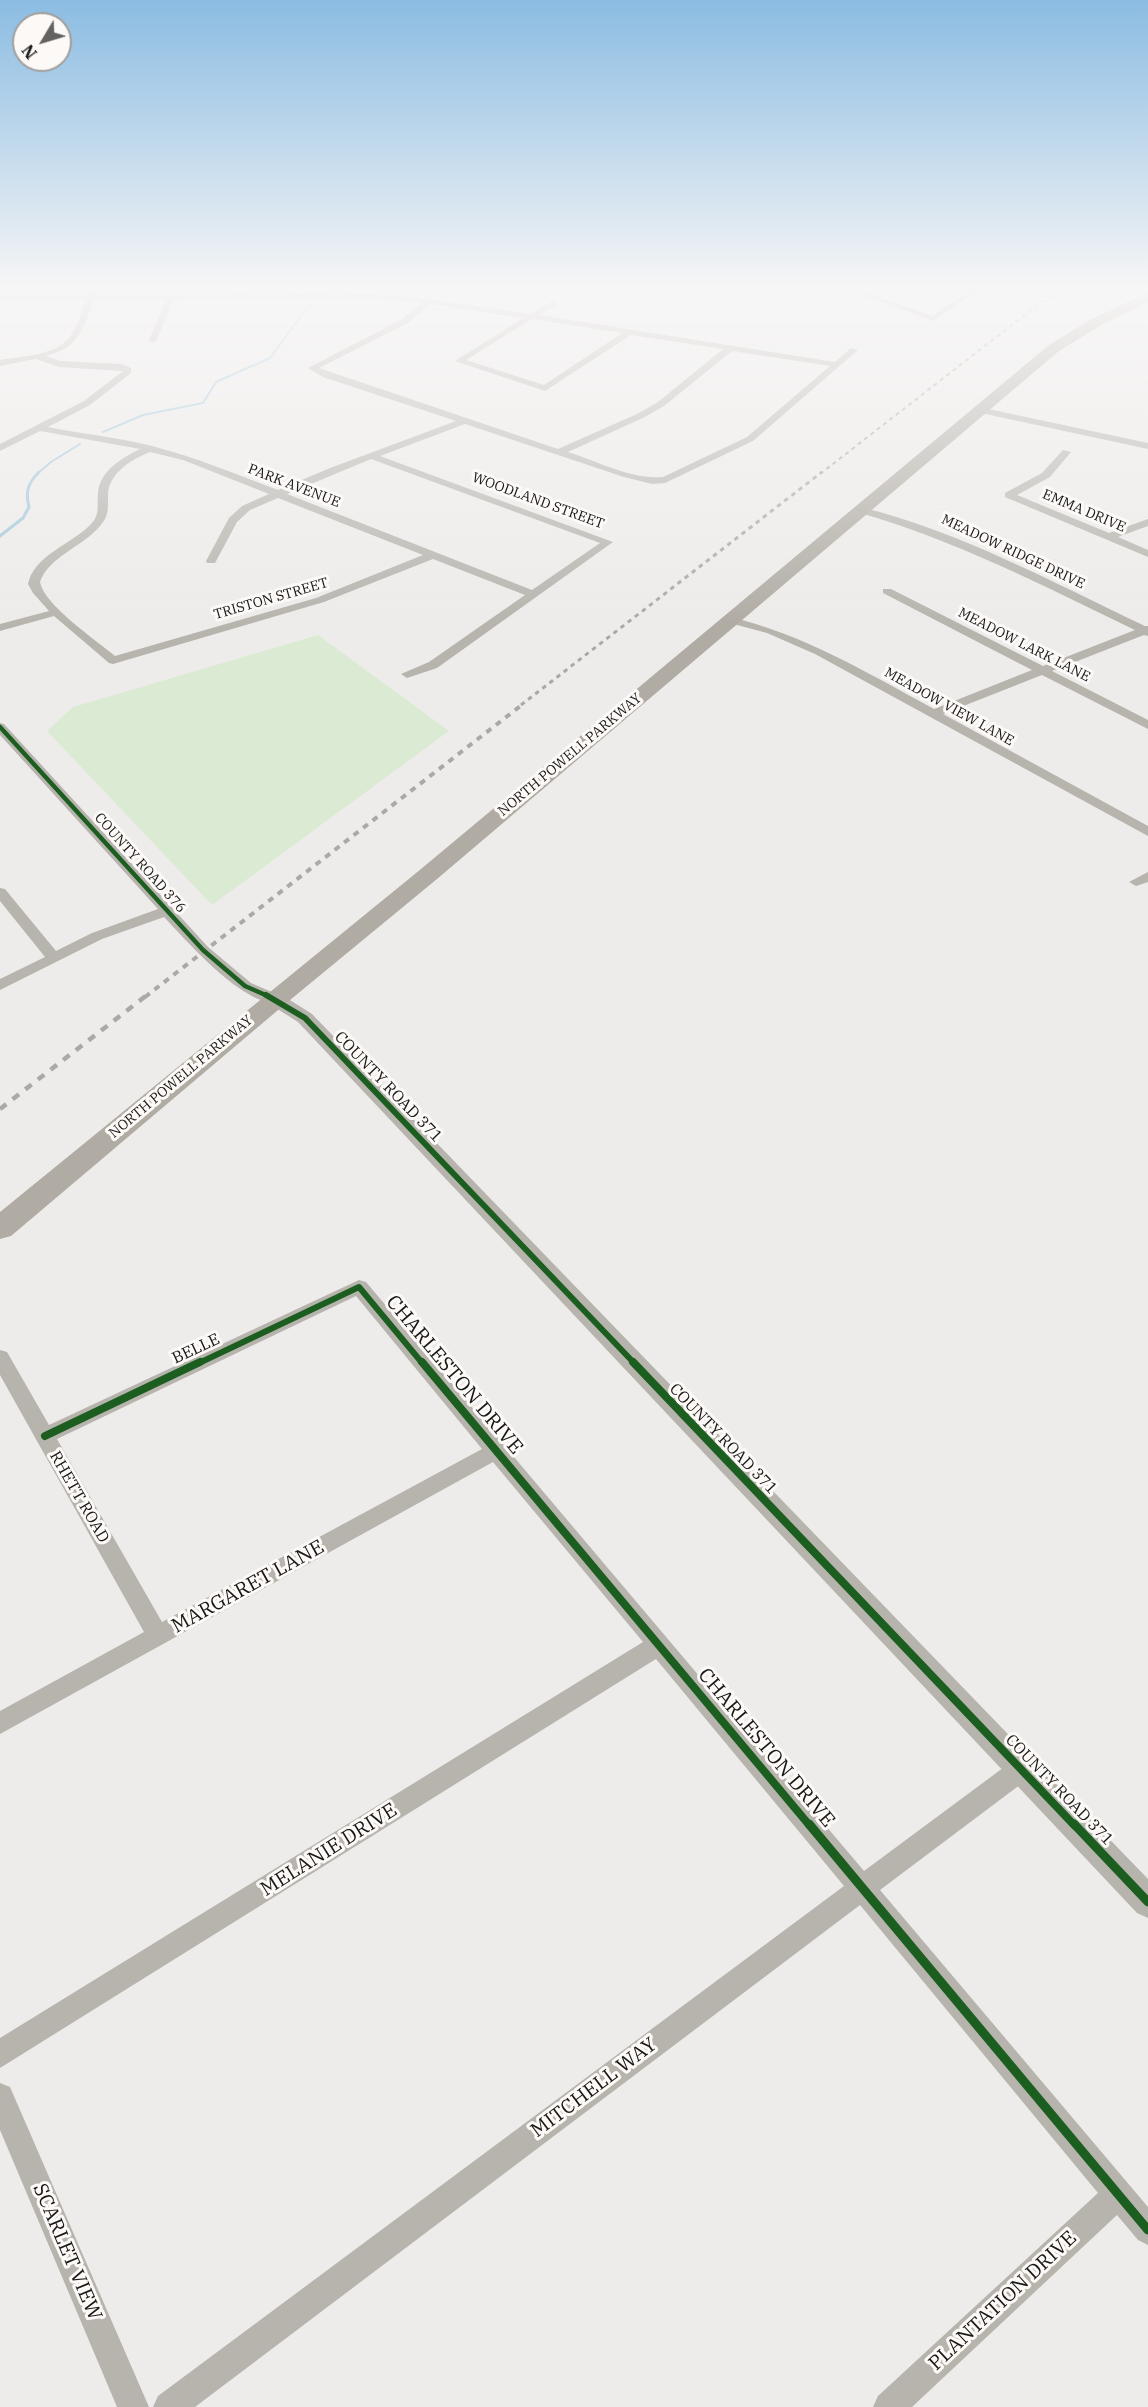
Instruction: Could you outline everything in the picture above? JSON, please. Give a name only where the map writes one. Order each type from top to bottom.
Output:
[{"type":"main road","name":"NORTH POWELL PARKWAY","points":[[0,1228],[429,874],[989,401]]},
{"type":"street","points":[[0,448],[88,401]]},
{"type":"street","points":[[405,401],[628,475],[658,481],[711,459],[750,439],[795,401]]},
{"type":"street","points":[[559,452],[642,416],[663,401]]},
{"type":"street","points":[[975,413],[1074,435],[1097,435],[1148,446]]},
{"type":"street","points":[[211,561],[239,513],[279,494],[464,421]]},
{"type":"street","name":"PARK AVENUE","points":[[39,428],[150,448],[186,458],[532,594]]},
{"type":"street","points":[[0,627],[57,612],[37,591],[34,584],[36,576],[51,559],[100,520],[104,507],[103,492],[107,478],[124,462],[150,448]]},
{"type":"street","name":"EMMA DRIVE","points":[[1066,452],[1046,475],[1009,495],[1148,554]]},
{"type":"street","name":"WOODLAND STREET","points":[[372,456],[608,542],[532,594]]},
{"type":"street","name":"MEADOW RIDGE DRIVE","points":[[861,510],[907,522],[950,539],[1147,631]]},
{"type":"street","points":[[1109,537],[1148,522]]},
{"type":"street","name":"TRISTON STREET","points":[[57,612],[113,660],[321,600],[434,555]]},
{"type":"street","name":"MEADOW LARK LANE","points":[[887,591],[1148,725]]},
{"type":"street","points":[[407,674],[433,665],[532,594]]},
{"type":"street","name":"MEADOW VIEW LANE","points":[[730,620],[771,631],[819,651],[1148,832]]},
{"type":"street","points":[[932,714],[1147,631]]},
{"type":"street","name":"COUNTY ROAD 376","points":[[0,727],[6,742],[203,950],[245,986],[275,999]]},
{"type":"street","points":[[0,892],[53,957]]},
{"type":"street","points":[[0,985],[97,936],[166,910]]},
{"type":"street","name":"COUNTY ROAD 371","points":[[275,999],[305,1018],[1148,1902]]},
{"type":"street","name":"BELLE","points":[[45,1436],[359,1287]]},
{"type":"street","name":"CHARLESTON DRIVE","points":[[359,1287],[1148,2230]]},
{"type":"street","name":"RHETT ROAD","points":[[0,1358],[158,1636]]},
{"type":"street","name":"MARGARET LANE","points":[[0,1723],[496,1450]]},
{"type":"street","name":"MELANIE DRIVE","points":[[0,2054],[658,1645]]},
{"type":"street","name":"MITCHELL WAY","points":[[169,2407],[1020,1770]]},
{"type":"street","name":"SCARLET VIEW","points":[[0,2097],[133,2407]]},
{"type":"street","name":"PLANTATION DRIVE","points":[[889,2407],[1118,2194]]},
{"type":"green space","points":[[318,635],[449,731],[212,905],[47,731],[73,707]]},
{"type":"waterway","points":[[103,432],[143,415],[204,401]]},
{"type":"waterway","points":[[38,473],[80,444]]},
{"type":"waterway","points":[[0,536],[23,518],[29,507],[28,488],[38,473]]},
{"type":"railway","points":[[820,474],[914,401]]},
{"type":"railway","points":[[521,705],[822,472]]},
{"type":"railway","points":[[145,997],[523,704]]},
{"type":"railway","points":[[0,1109],[147,995]]},
{"type":"cycle path","points":[[0,727],[203,950],[245,986],[275,999],[305,1018],[1148,1902]]},
{"type":"cycle path","points":[[45,1436],[359,1287],[1148,2230]]}]
